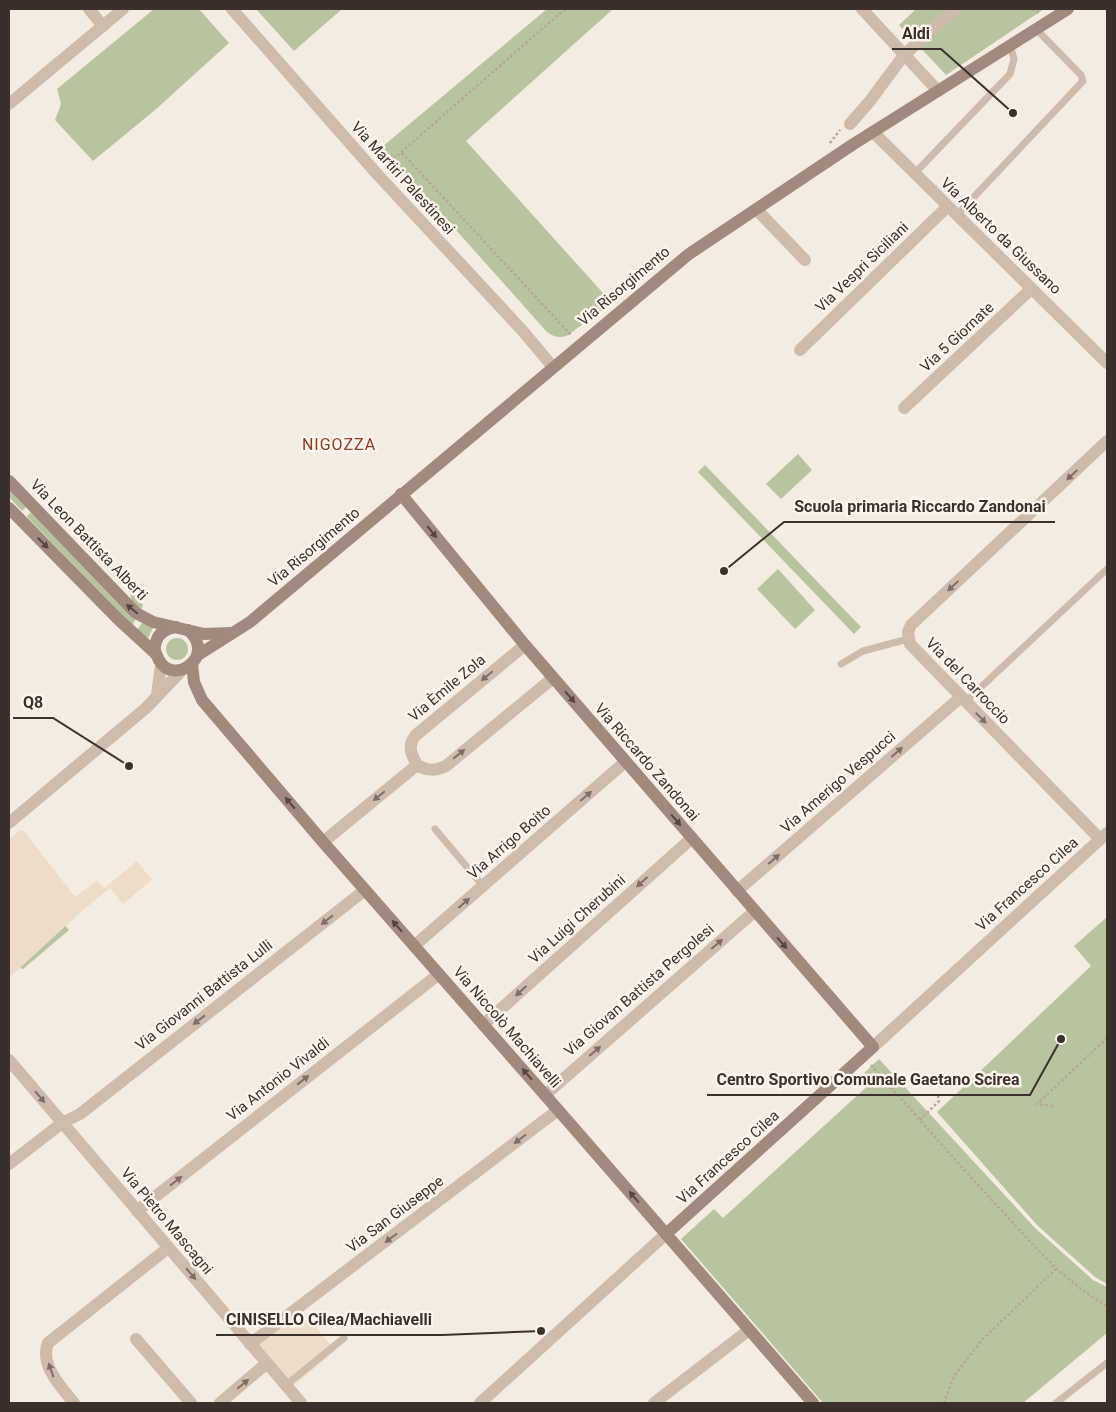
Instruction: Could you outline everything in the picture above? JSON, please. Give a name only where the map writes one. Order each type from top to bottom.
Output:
[{"type":"street","points":[[89,9],[103,26]]},
{"type":"street","points":[[9,104],[123,9]]},
{"type":"street","name":"Via Martiri Palestinesi","points":[[232,9],[371,167],[553,366]]},
{"type":"street","points":[[862,9],[938,91]]},
{"type":"street","points":[[850,124],[870,101],[904,54],[955,9]]},
{"type":"street","name":"Via Risorgimento","points":[[9,823],[146,708],[191,663],[250,622],[676,264],[704,243],[873,132],[1068,9]]},
{"type":"street","name":"Via Alberto da Giussano","points":[[873,132],[1107,363]]},
{"type":"street","points":[[756,209],[805,260]]},
{"type":"street","name":"Via Vespri Siciliani","points":[[800,350],[952,211]]},
{"type":"street","name":"Via 5 Giornate","points":[[904,408],[1031,289]]},
{"type":"street","name":"Via del Carroccio","points":[[1104,836],[963,699],[910,644],[908,632],[911,625],[1107,441]]},
{"type":"street","name":"Via Leon Battista Alberti","points":[[9,481],[130,609],[147,619],[182,629]]},
{"type":"street","name":"Via Riccardo Zandonai","points":[[401,494],[553,678],[873,1047]]},
{"type":"street","points":[[9,508],[118,619],[155,653],[161,665],[157,696]]},
{"type":"street","points":[[155,653],[155,646],[160,635],[170,628],[182,629],[193,635],[197,641],[191,663],[171,670],[161,665]]},
{"type":"street","name":"Via Risorgimento","points":[[182,629],[204,634],[233,632]]},
{"type":"street","name":"Via Èmile Zola","points":[[417,765],[412,756],[410,745],[416,735],[525,645]]},
{"type":"street","name":"Via Niccolò Machiavelli","points":[[191,663],[194,682],[202,700],[323,842],[813,1403]]},
{"type":"street","points":[[323,842],[417,765],[429,770],[446,766],[553,678]]},
{"type":"street","name":"Via Amerigo Vespucci","points":[[737,891],[963,699]]},
{"type":"street","name":"Via Arrigo Boito","points":[[414,946],[625,762]]},
{"type":"street","name":"Via Francesco Cilea","points":[[480,1403],[1104,836]]},
{"type":"street","name":"Via Luigi Cherubini","points":[[483,1025],[692,838]]},
{"type":"street","name":"Via Giovanni Battista Lulli","points":[[9,1164],[62,1123],[80,1114],[365,890]]},
{"type":"street","name":"Via Giovan Battista Pergolesi","points":[[545,1095],[755,911]]},
{"type":"street","name":"Via Antonio Vivaldi","points":[[138,1211],[439,974]]},
{"type":"street","name":"Via Pietro Mascagni","points":[[9,1060],[301,1403]]},
{"type":"street","name":"Via San Giuseppe","points":[[250,1344],[558,1110]]},
{"type":"street","points":[[74,1403],[51,1373],[46,1346],[50,1340],[168,1248]]},
{"type":"street","points":[[654,1403],[749,1330]]},
{"type":"street","points":[[136,1339],[191,1403]]},
{"type":"street","points":[[220,1403],[266,1364]]},
{"type":"lane","points":[[952,211],[1083,81],[1081,75],[1036,29]]},
{"type":"lane","points":[[914,174],[1010,74],[1014,59],[1010,45]]},
{"type":"lane","points":[[963,699],[1107,568]]},
{"type":"lane","points":[[841,664],[863,651],[908,639]]},
{"type":"lane","points":[[435,830],[483,886]]},
{"type":"lane","points":[[286,1385],[344,1338]]},
{"type":"lane","points":[[1056,1403],[1107,1363]]},
{"type":"path","points":[[390,162],[565,9]]},
{"type":"path","points":[[402,153],[571,336]]},
{"type":"path","points":[[1053,1106],[1037,1104],[1107,1038]]},
{"type":"path","points":[[863,1056],[1056,1269],[1074,1284],[1107,1306]]},
{"type":"path","points":[[920,1120],[939,1101],[938,1095]]},
{"type":"path","points":[[944,1403],[954,1376],[982,1340],[1056,1269]]},
{"type":"green space","points":[[154,9],[199,9],[229,43],[155,110],[93,161],[55,120],[61,104],[57,89]]},
{"type":"green space","points":[[256,9],[342,9],[294,51]]},
{"type":"green space","points":[[547,9],[613,9],[466,141],[612,303],[568,335],[559,337],[546,331],[382,147]]},
{"type":"green space","points":[[916,9],[1044,9],[946,75],[899,25]]},
{"type":"green space","points":[[798,454],[812,470],[781,499],[766,484]]},
{"type":"green space","points":[[705,465],[861,627],[854,634],[698,472]]},
{"type":"green space","points":[[9,489],[26,507],[22,511],[9,497]]},
{"type":"green space","points":[[31,512],[136,619],[132,625],[28,518],[27,516]]},
{"type":"green space","points":[[778,569],[815,610],[795,629],[757,589]]},
{"type":"green space","points":[[129,589],[143,605],[141,610],[132,603]]},
{"type":"green space","points":[[142,623],[153,628],[148,638],[137,630]]},
{"type":"green space","points":[[177,638],[185,641],[188,649],[185,657],[177,660],[169,657],[166,649],[169,641]]},
{"type":"green space","points":[[1107,917],[1107,1284],[1095,1277],[1038,1226],[937,1112],[1091,966],[1074,946]]},
{"type":"green space","points":[[64,924],[69,930],[23,969],[16,964]]},
{"type":"green space","points":[[879,1059],[1035,1228],[1093,1280],[1107,1287],[1107,1333],[1023,1403],[823,1403],[681,1239],[714,1209],[723,1218],[872,1082],[864,1073]]},
{"type":"shaded area","points":[[20,830],[24,831],[75,897],[97,881],[104,888],[137,861],[152,880],[123,904],[110,888],[9,978],[9,840]]},
{"type":"shaded area","points":[[303,1310],[335,1351],[293,1386],[258,1344]]},
{"type":"place","name":"Aldi","points":[[1013,113]]},
{"type":"place","name":"Scuola primaria Riccardo Zandonai","points":[[724,571]]},
{"type":"place","name":"Q8","points":[[129,766]]},
{"type":"place","name":"Centro Sportivo Comunale Gaetano Scirea","points":[[1061,1039]]},
{"type":"place","name":"CINISELLO Cilea/Machiavelli","points":[[541,1331]]},
{"type":"district","name":"NIGOZZA","points":[[339,444]]}]
